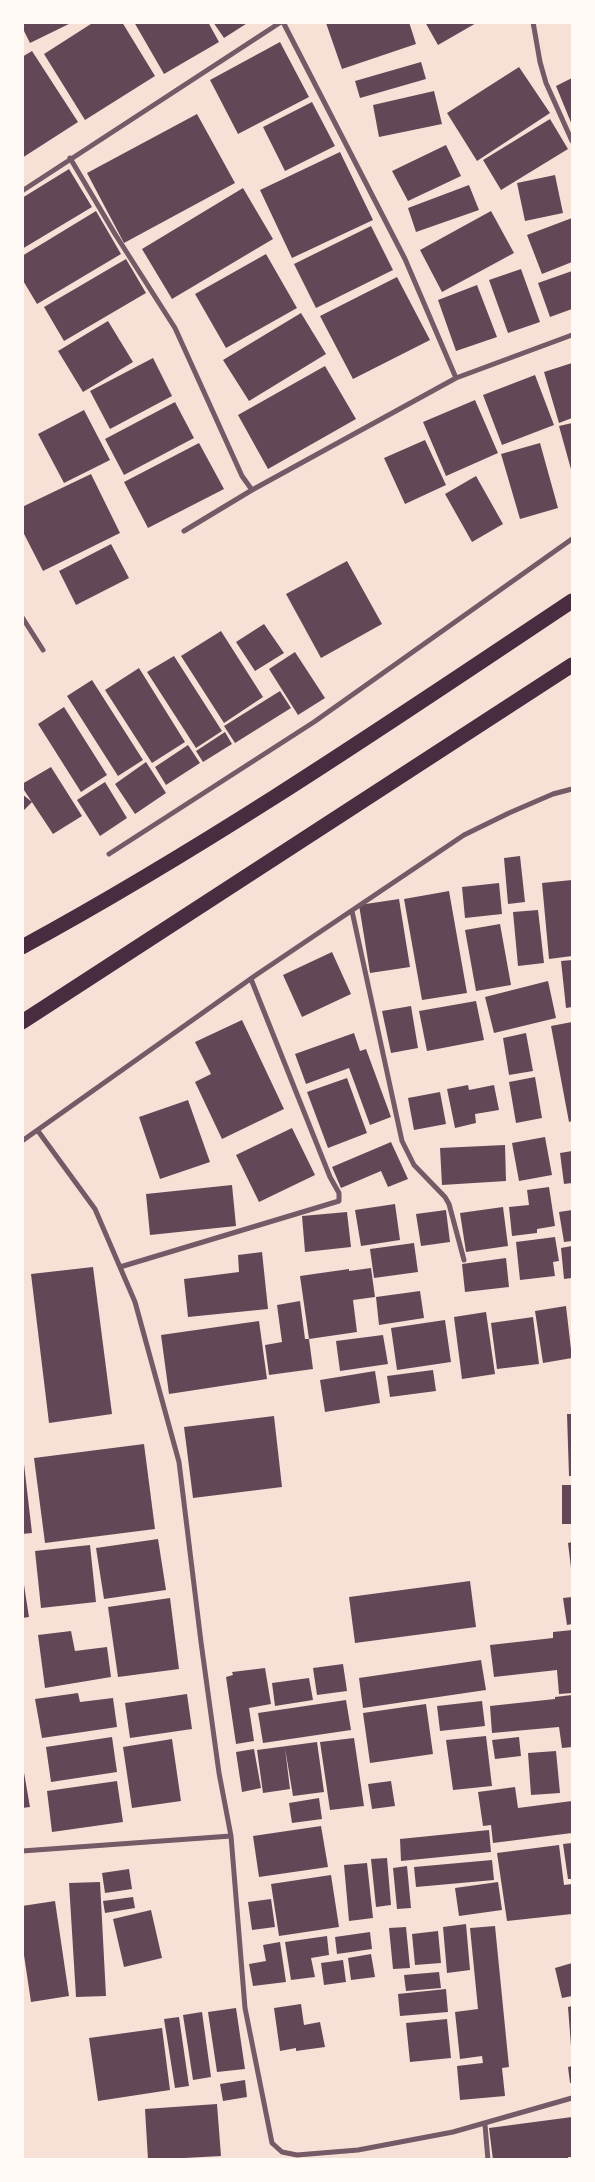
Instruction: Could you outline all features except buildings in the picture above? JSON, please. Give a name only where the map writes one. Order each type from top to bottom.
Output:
[{"type":"highway","points":[[22,947],[101,904],[188,852],[333,761],[572,601]]},
{"type":"highway","points":[[22,1022],[572,665]]},
{"type":"street","points":[[22,191],[70,158],[282,22],[405,259],[456,378]]},
{"type":"street","points":[[533,22],[546,83],[572,141]]},
{"type":"street","points":[[70,158],[115,234],[175,328],[242,476],[252,490]]},
{"type":"street","points":[[184,531],[252,490],[456,378],[572,335]]},
{"type":"street","points":[[109,854],[314,722],[572,539]]},
{"type":"street","points":[[22,617],[43,650]]},
{"type":"street","points":[[22,1141],[352,910],[464,835],[536,802],[572,789]]},
{"type":"street","points":[[352,910],[402,1141],[414,1165],[445,1197],[449,1204],[464,1260]]},
{"type":"street","points":[[120,1267],[339,1201],[339,1193],[330,1177],[251,980]]},
{"type":"street","points":[[38,1131],[95,1209],[135,1302],[179,1462],[202,1652],[231,1836],[245,2008],[268,2135],[272,2143],[282,2152],[297,2157],[358,2150],[485,2125],[572,2098]]},
{"type":"street","points":[[22,1851],[231,1836]]},
{"type":"street","points":[[485,2125],[488,2160]]}]
